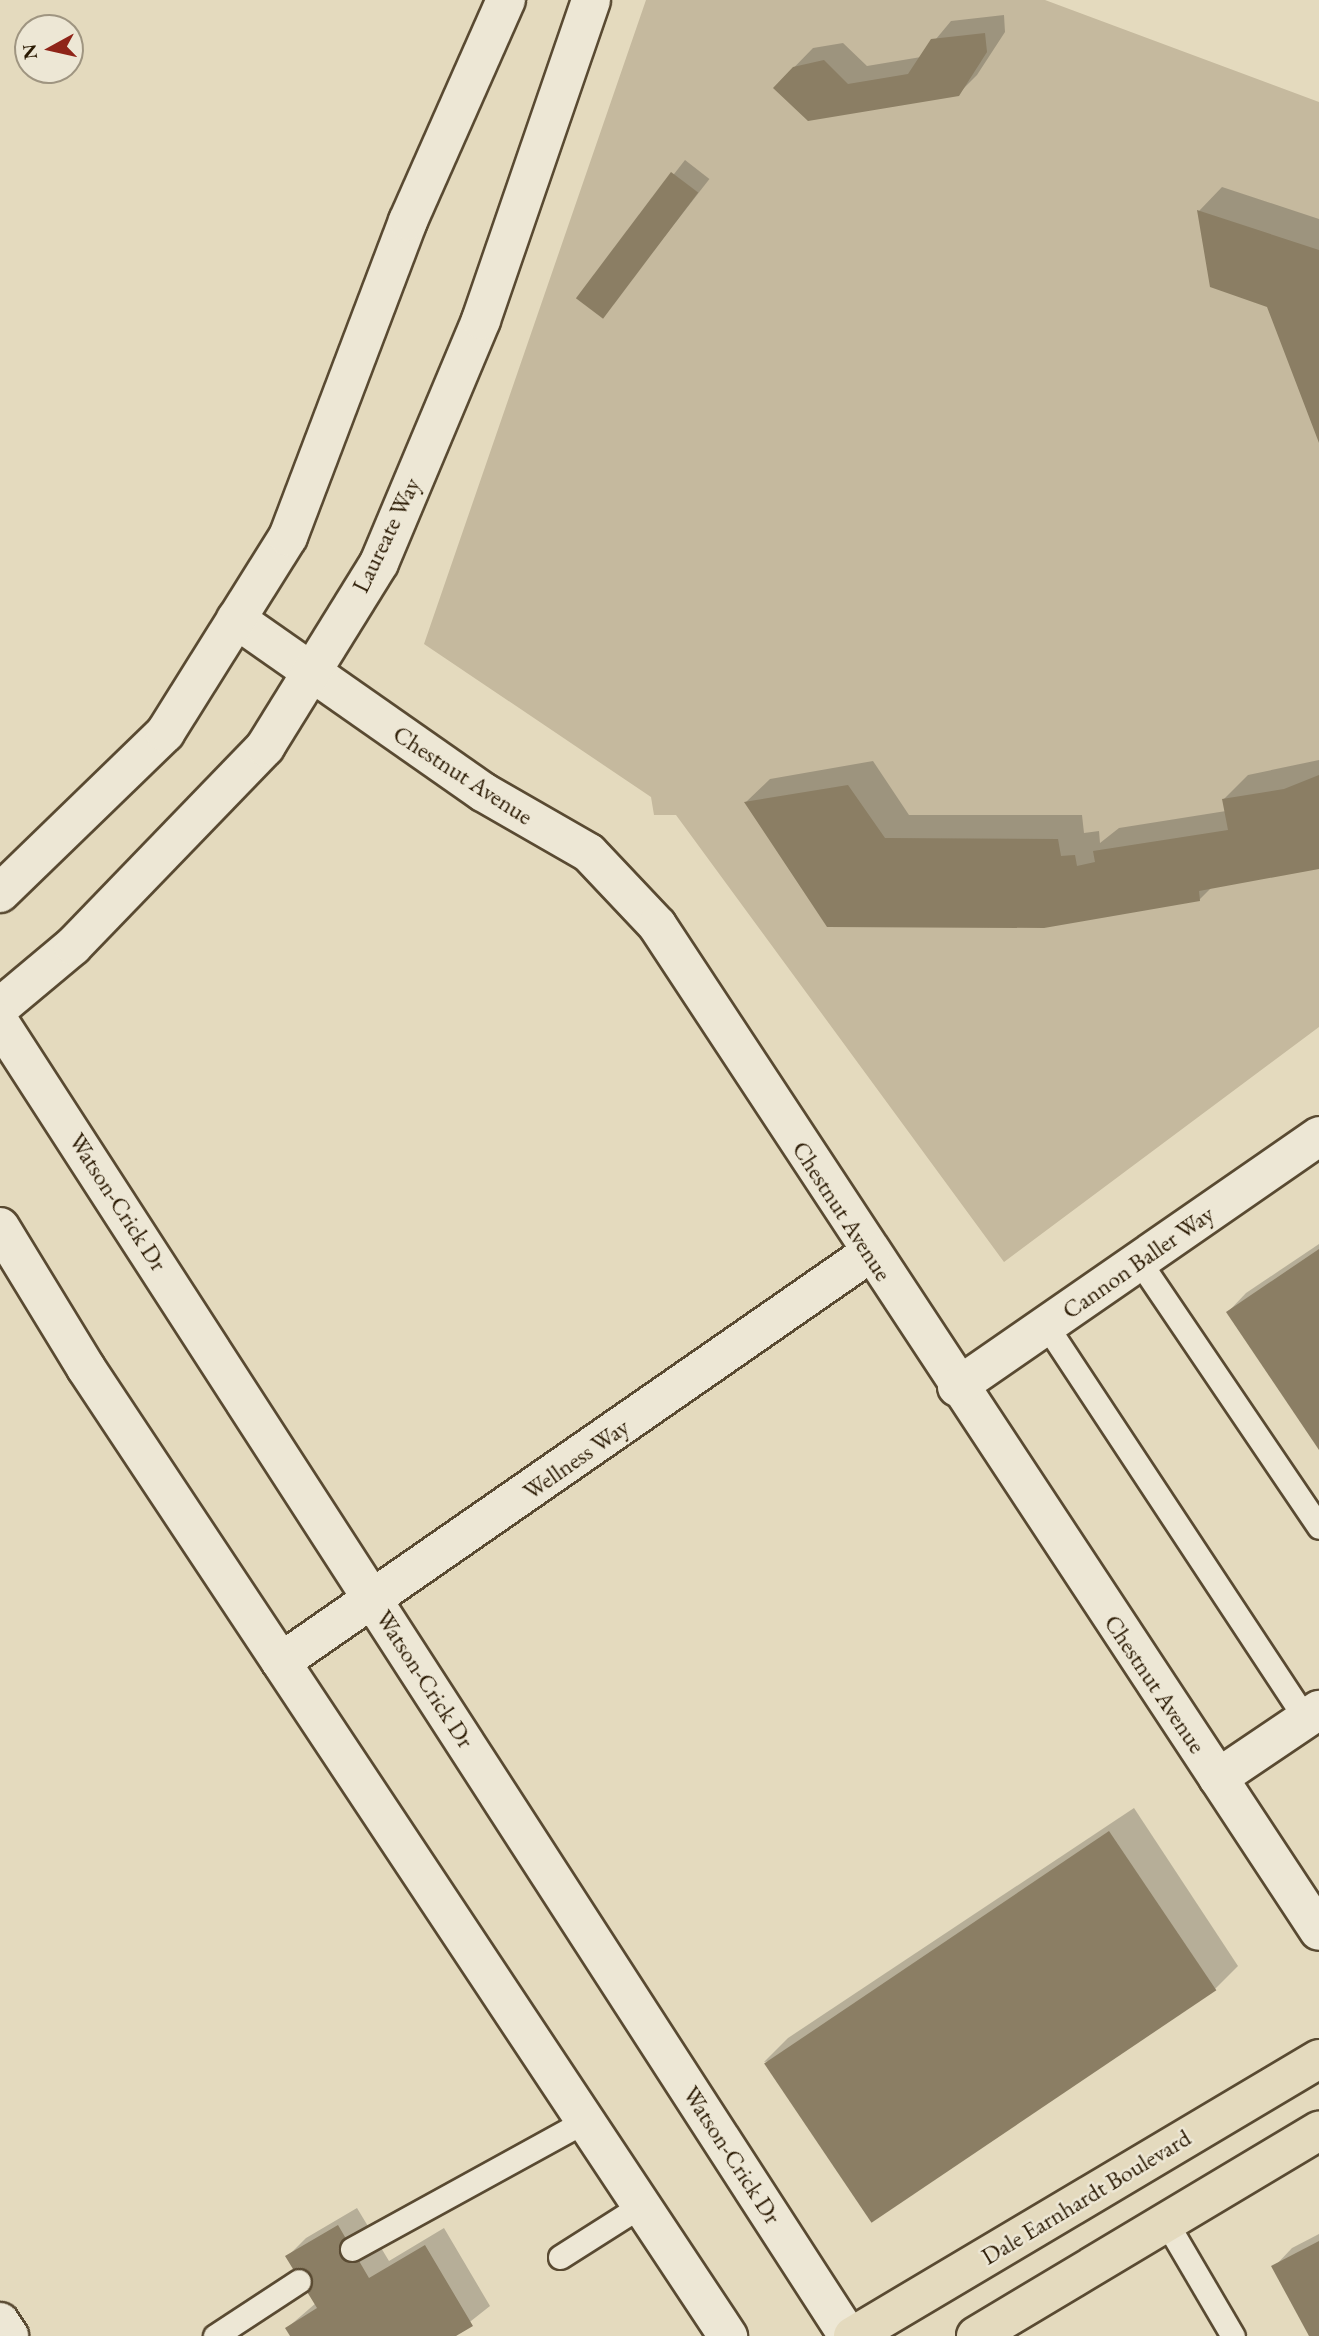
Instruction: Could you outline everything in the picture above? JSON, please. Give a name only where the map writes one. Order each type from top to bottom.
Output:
[{"type":"main road","points":[[0,893],[166,733],[288,537],[408,221],[506,0]]},
{"type":"main road","name":"Laureate Way","points":[[0,1007],[73,946],[265,747],[379,563],[481,320],[592,0]]},
{"type":"main road","name":"Chestnut Avenue","points":[[236,619],[310,674],[483,792],[589,853],[657,925],[957,1387],[1319,1931]]},
{"type":"main road","name":"Watson-Crick Dr","points":[[0,1023],[851,2336]]},
{"type":"main road","name":"Cannon Baller Way","points":[[957,1387],[1319,1136]]},
{"type":"main road","points":[[0,1227],[86,1368],[728,2336]]},
{"type":"main road","name":"Wellness Way","points":[[281,1662],[375,1601],[870,1253]]},
{"type":"main road","points":[[1218,1778],[1312,1714]]},
{"type":"main road","name":"Dale Earnhardt Boulevard","points":[[851,2336],[1319,2059]]},
{"type":"main road","points":[[976,2336],[1319,2131]]},
{"type":"main road","points":[[0,2322],[9,2336]]},
{"type":"lane","points":[[1139,1261],[1319,1527]]},
{"type":"lane","points":[[1046,1325],[1312,1714]]},
{"type":"lane","points":[[352,2249],[585,2121]]},
{"type":"lane","points":[[560,2257],[642,2205]]},
{"type":"lane","points":[[1166,2222],[1233,2336]]},
{"type":"lane","points":[[218,2335],[299,2281]]},
{"type":"shaded area","points":[[646,0],[1045,0],[1319,102],[1319,1027],[1004,1262],[676,815],[654,815],[651,797],[424,644]]},
{"type":"building","points":[[985,33],[987,52],[959,96],[808,121],[773,88],[793,67],[824,60],[848,84],[908,74],[931,39]]},
{"type":"building","points":[[671,172],[698,192],[603,319],[576,298]]},
{"type":"building","points":[[1197,210],[1319,250],[1319,443],[1267,307],[1210,287]]},
{"type":"building","points":[[1319,775],[1319,869],[1199,891],[1200,901],[1044,928],[827,927],[744,802],[848,785],[885,838],[1058,839],[1061,856],[1075,855],[1077,866],[1095,862],[1093,851],[1228,830],[1222,799],[1284,789]]},
{"type":"building","points":[[1319,1249],[1319,1450],[1226,1312]]},
{"type":"building","points":[[1109,1831],[1216,1990],[871,2223],[764,2064]]},
{"type":"building","points":[[338,2225],[369,2278],[425,2245],[473,2326],[456,2336],[290,2336],[285,2328],[317,2308],[285,2256]]},
{"type":"building","points":[[1319,2241],[1319,2336],[1309,2336],[1271,2266]]}]
